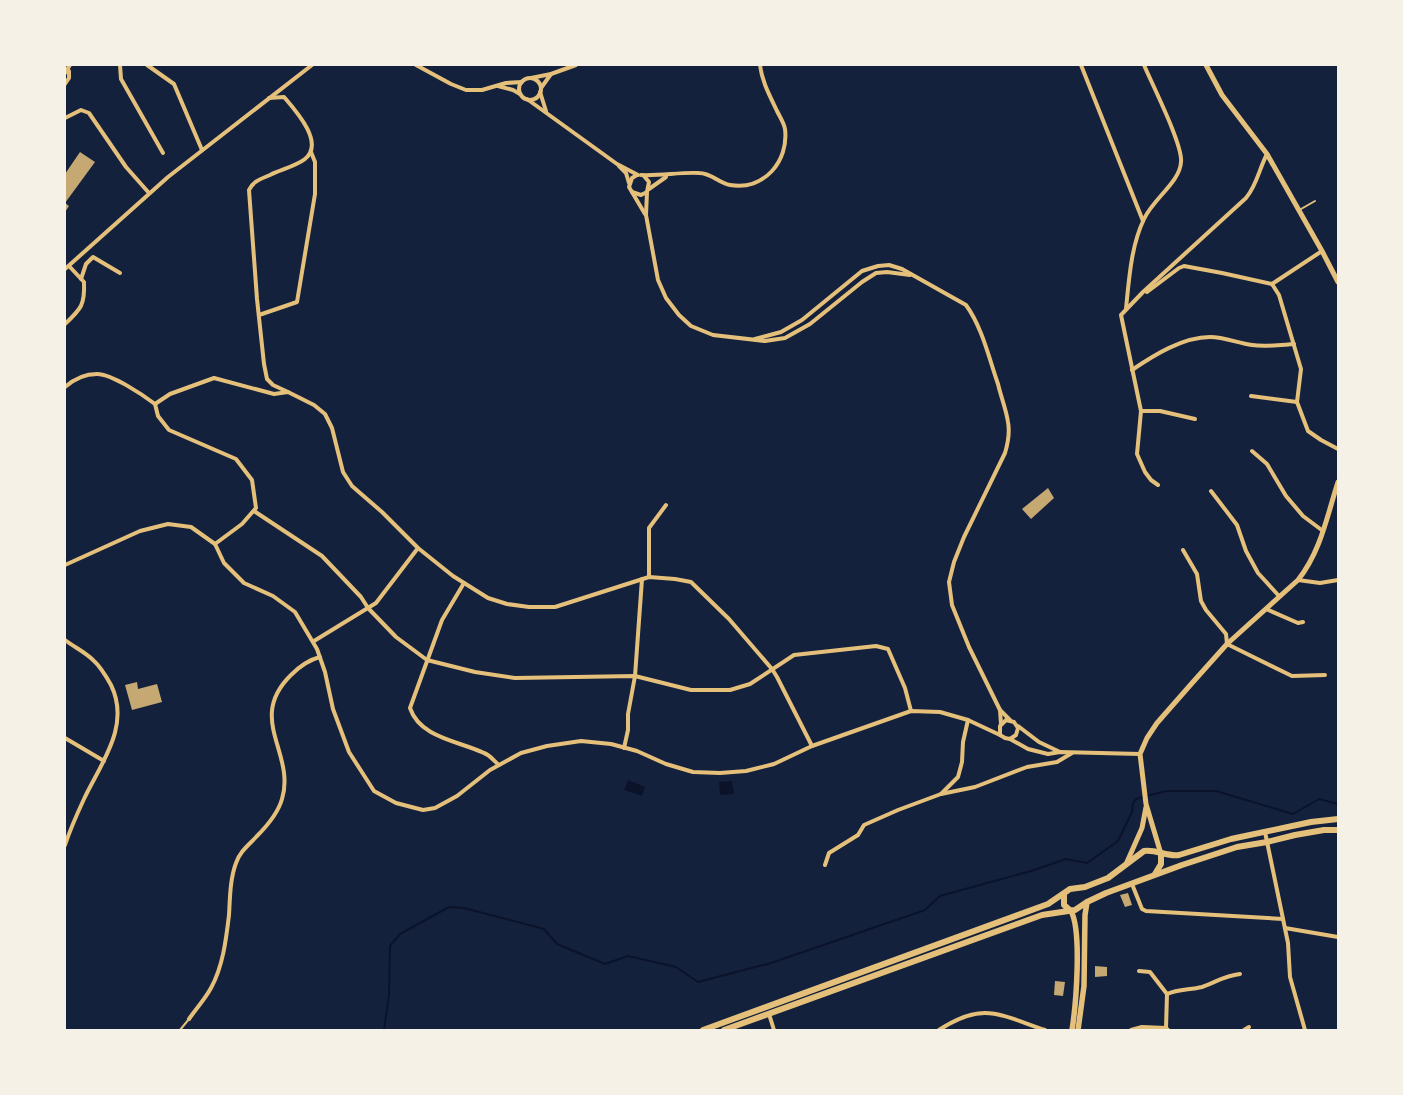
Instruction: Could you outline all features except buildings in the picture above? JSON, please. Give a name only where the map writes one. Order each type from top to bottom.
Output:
[{"type":"main road","points":[[703,1030],[1040,908],[1053,902],[1070,889],[1095,884],[1108,878],[1144,851],[1149,850],[1172,856],[1179,855],[1231,839],[1311,822],[1338,819]]},
{"type":"main road","points":[[724,1030],[1042,915],[1071,911],[1106,892],[1154,875],[1237,848],[1295,835],[1324,830],[1338,830]]},
{"type":"main road","points":[[1154,875],[1161,864],[1161,854]]},
{"type":"main road","points":[[1064,894],[1064,905],[1071,911],[1077,931],[1072,1030]]},
{"type":"main road","points":[[1078,1030],[1084,986],[1085,915],[1087,902]]},
{"type":"street","points":[[120,65],[121,79],[163,152]]},
{"type":"street","points":[[147,65],[174,84],[202,150]]},
{"type":"street","points":[[65,324],[80,310],[84,293],[84,282],[67,268],[149,194],[202,150],[312,65]]},
{"type":"street","points":[[416,65],[466,90],[482,90],[522,82],[576,65]]},
{"type":"street","points":[[629,184],[632,178],[640,175],[668,176],[700,172],[708,174],[728,185],[749,186],[762,179],[777,166],[785,149],[785,127],[762,78],[760,65]]},
{"type":"street","points":[[1081,65],[1143,221]]},
{"type":"street","points":[[1126,309],[1131,264],[1143,221],[1149,209],[1177,176],[1181,162],[1181,155],[1175,137],[1144,65]]},
{"type":"street","points":[[1206,65],[1222,95],[1267,154],[1338,282]]},
{"type":"street","points":[[65,84],[69,78],[69,71],[67,69]]},
{"type":"street","points":[[526,99],[537,97],[551,74]]},
{"type":"street","points":[[531,78],[538,82],[547,113]]},
{"type":"street","points":[[521,95],[519,88],[522,82]]},
{"type":"street","points":[[496,86],[513,90],[618,164],[645,177],[649,182],[646,215],[658,280],[666,298],[679,315],[691,326],[712,335],[765,341],[785,338],[810,324],[876,273],[887,272],[912,275]]},
{"type":"street","points":[[269,98],[284,97],[294,109],[313,142],[311,152],[304,160],[256,181],[249,190],[259,315],[267,379],[274,385],[314,405],[325,414],[332,428],[343,472],[352,486],[382,512],[418,548],[453,576],[488,598],[507,604],[530,607],[556,607],[649,576],[691,582],[729,620],[772,669],[812,746]]},
{"type":"street","points":[[65,118],[81,110],[89,113],[126,166],[149,194]]},
{"type":"street","points":[[259,315],[297,302],[315,194],[315,162],[311,152]]},
{"type":"street","points":[[1158,485],[1145,472],[1137,454],[1141,411],[1121,315],[1246,198],[1255,184],[1267,154]]},
{"type":"street","points":[[618,164],[626,173],[632,192],[646,215]]},
{"type":"street","points":[[632,192],[641,195],[656,182],[668,176]]},
{"type":"street","points":[[1272,284],[1322,251]]},
{"type":"street","points":[[81,279],[86,264],[93,257],[120,273]]},
{"type":"street","points":[[755,339],[781,332],[802,320],[862,271],[878,266],[889,265],[902,269],[966,305],[971,312],[992,366],[1008,422],[1009,438],[1005,453],[964,537],[954,562],[949,582],[952,605],[969,647],[1000,710],[1039,742],[1060,752]]},
{"type":"street","points":[[1126,309],[1184,266],[1222,272],[1272,284],[1279,295],[1301,369],[1298,402],[1308,431],[1338,449]]},
{"type":"street","points":[[1132,370],[1150,358],[1199,338],[1212,337],[1254,345],[1294,344]]},
{"type":"street","points":[[65,387],[74,380],[97,374],[120,382],[155,404],[158,416],[168,430],[236,459],[252,480],[256,508],[242,524],[215,544]]},
{"type":"street","points":[[155,404],[170,394],[214,378],[274,394],[288,392]]},
{"type":"street","points":[[1251,396],[1298,402]]},
{"type":"street","points":[[1141,411],[1160,411],[1195,419]]},
{"type":"street","points":[[1252,451],[1267,464],[1286,496],[1304,516],[1323,530]]},
{"type":"street","points":[[1161,854],[1144,791],[1140,754],[1147,738],[1157,723],[1227,644],[1298,580],[1315,555],[1338,482]]},
{"type":"street","points":[[1211,491],[1237,525],[1246,552],[1258,573],[1279,596]]},
{"type":"street","points":[[649,576],[649,528],[666,505]]},
{"type":"street","points":[[254,511],[322,556],[396,637],[427,660],[476,672],[515,678],[635,676],[691,690],[722,691],[750,684],[794,655],[876,646],[888,649],[905,688],[911,711]]},
{"type":"street","points":[[65,565],[140,531],[168,524],[191,527],[215,544],[224,563],[244,582],[273,596],[295,612],[314,641],[325,672],[332,709],[349,752],[374,790],[396,803],[423,810],[434,808],[457,796],[490,770],[521,754],[547,746],[581,741],[611,744],[637,750],[666,764],[693,772],[720,773],[746,771],[774,764],[812,746],[911,711],[940,712],[968,720],[989,728],[1028,749],[1048,754],[1060,752],[1140,754]]},
{"type":"street","points":[[314,641],[376,603],[418,548]]},
{"type":"street","points":[[1183,550],[1197,574],[1201,601],[1226,634],[1227,644]]},
{"type":"street","points":[[624,748],[635,676],[642,579]]},
{"type":"street","points":[[1298,580],[1320,582],[1338,580]]},
{"type":"street","points":[[464,583],[442,620],[410,708],[413,718],[434,734],[486,753],[499,766]]},
{"type":"street","points":[[1266,609],[1298,623],[1303,622]]},
{"type":"street","points":[[65,640],[94,661],[106,676],[116,698],[118,714],[117,729],[112,745],[84,800],[65,845]]},
{"type":"street","points":[[1227,644],[1292,676],[1325,675]]},
{"type":"street","points":[[189,1019],[210,990],[219,971],[236,863],[242,850],[269,822],[283,797],[284,773],[272,730],[271,708],[283,682],[300,666],[320,657]]},
{"type":"street","points":[[1000,710],[1000,735]]},
{"type":"street","points":[[941,794],[958,777],[968,720]]},
{"type":"street","points":[[989,728],[1010,720]]},
{"type":"street","points":[[1010,739],[1018,732],[1016,725]]},
{"type":"street","points":[[65,738],[104,761]]},
{"type":"street","points":[[825,865],[829,852],[858,835],[864,825],[941,794],[976,787],[1027,767],[1057,762],[1072,753]]},
{"type":"street","points":[[1127,863],[1142,828],[1146,801]]},
{"type":"street","points":[[1265,832],[1288,943],[1290,977],[1305,1030]]},
{"type":"street","points":[[1132,884],[1142,909],[1146,912],[1283,919]]},
{"type":"street","points":[[1285,928],[1338,937]]},
{"type":"street","points":[[1131,1030],[1142,1027],[1167,1029],[1167,994],[1150,972],[1139,971]]},
{"type":"street","points":[[1167,994],[1176,990],[1200,988],[1226,976],[1240,974]]},
{"type":"street","points":[[939,1030],[951,1022],[970,1014],[983,1012],[1000,1014],[1045,1030]]},
{"type":"street","points":[[769,1014],[774,1030]]},
{"type":"lane","points":[[1298,210],[1315,201]]},
{"type":"lane","points":[[180,1030],[189,1019]]},
{"type":"water","points":[[628,780],[645,787],[642,796],[624,790]]},
{"type":"water","points":[[732,781],[734,794],[720,795],[719,782]]},
{"type":"waterway","points":[[384,1030],[389,995],[390,946],[400,934],[449,907],[464,908],[544,929],[557,944],[605,964],[628,956],[676,967],[698,982],[771,963],[925,910],[940,896],[1031,871],[1066,859],[1087,863],[1118,841],[1136,799],[1166,791],[1216,791],[1293,814],[1319,799],[1338,804]]}]
